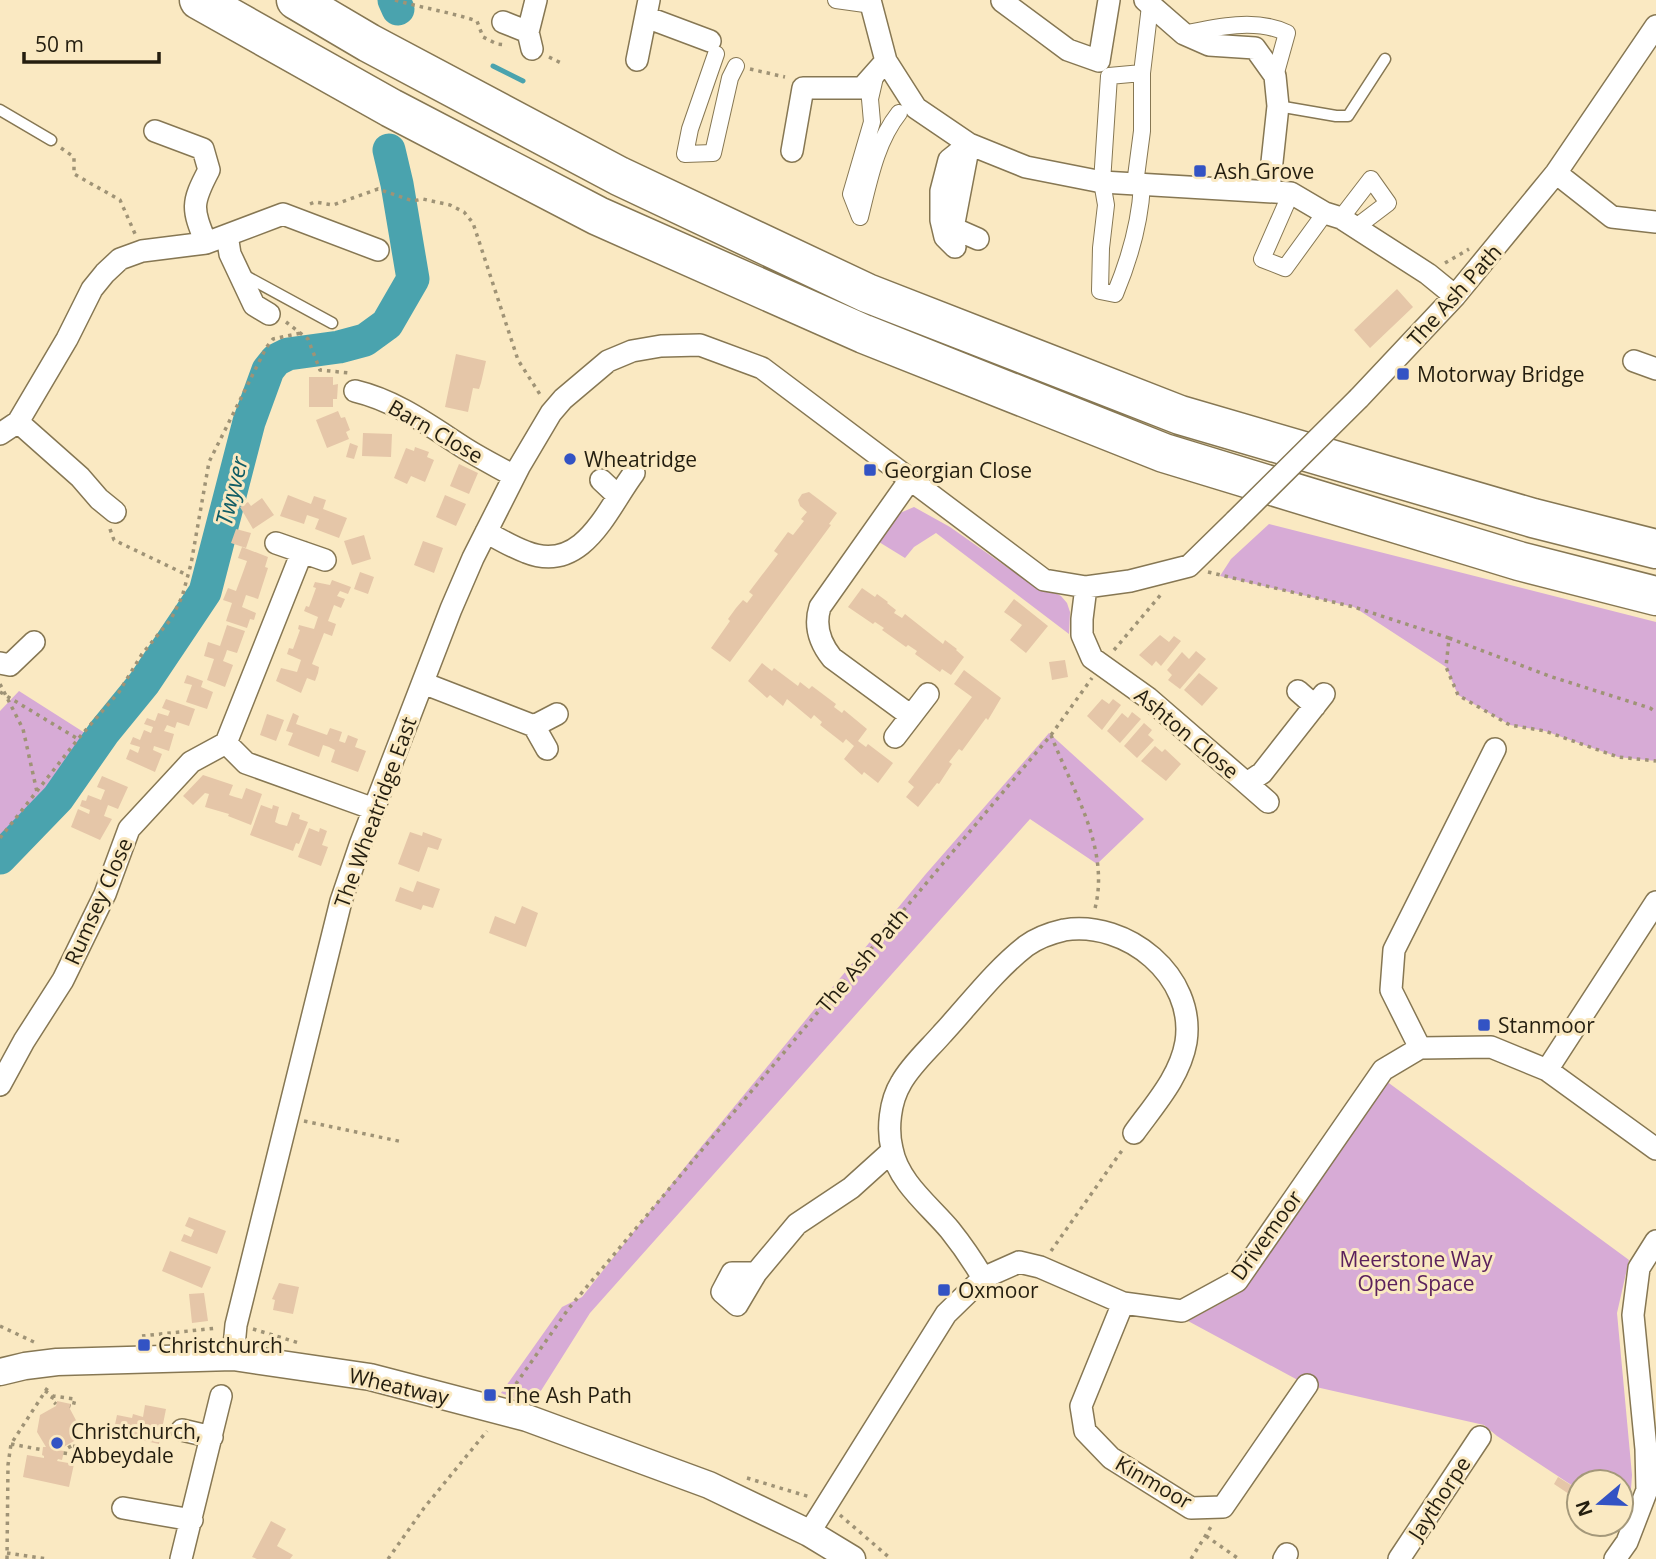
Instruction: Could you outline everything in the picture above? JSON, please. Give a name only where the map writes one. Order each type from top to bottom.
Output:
[{"type":"highway","points":[[199,0],[391,108],[598,216],[863,334],[1164,453],[1518,561],[1656,596]]},
{"type":"highway","points":[[296,0],[369,43],[619,176],[867,293],[1180,415],[1534,518],[1656,549]]},
{"type":"street","points":[[503,22],[530,41],[536,0]]},
{"type":"street","points":[[836,0],[867,2],[873,80],[872,122],[851,194],[860,217],[873,166],[888,126],[907,111]]},
{"type":"street","points":[[1002,1],[1068,50],[1099,61],[1109,0]]},
{"type":"street","points":[[1147,3],[1184,34],[1209,45],[1255,48],[1275,76]]},
{"type":"street","points":[[1142,73],[1109,76],[1102,182],[1107,205],[1101,248],[1100,291],[1115,294],[1131,257],[1141,212],[1139,184],[1142,73],[1147,3]]},
{"type":"street","points":[[637,60],[648,8],[713,47],[685,154],[713,153],[730,78],[736,65]]},
{"type":"street","points":[[1184,34],[1217,27],[1273,26],[1287,33],[1275,76],[1278,106],[1269,190]]},
{"type":"street","name":"The Ash Path","points":[[1189,566],[1359,398],[1455,296],[1556,173],[1656,26]]},
{"type":"street","points":[[873,80],[907,111]]},
{"type":"street","points":[[792,151],[794,83],[873,80],[907,111],[969,144],[1026,167],[1102,182],[1291,193],[1340,219],[1428,274],[1455,296]]},
{"type":"street","points":[[155,131],[203,149],[209,170],[197,193],[194,207],[206,243]]},
{"type":"street","points":[[969,144],[953,228],[978,239]]},
{"type":"street","points":[[955,247],[945,237],[941,220],[941,191],[949,160],[969,144]]},
{"type":"street","points":[[1556,173],[1612,217],[1656,222]]},
{"type":"street","points":[[1291,193],[1262,259],[1285,268],[1340,219]]},
{"type":"street","points":[[0,434],[18,422],[67,339],[92,289],[120,259],[142,251],[206,243],[284,214],[378,250]]},
{"type":"street","points":[[227,235],[230,254],[254,305],[269,314]]},
{"type":"street","points":[[551,413],[562,399],[608,361],[632,351],[661,346],[700,345],[762,368],[1044,580],[1086,587],[1130,581],[1189,566]]},
{"type":"street","points":[[1634,361],[1656,369]]},
{"type":"street","name":"Barn Close","points":[[355,391],[375,407],[419,417],[467,450],[514,476]]},
{"type":"street","name":"The Wheatridge East","points":[[233,1357],[236,1325],[341,901],[461,583],[514,476],[551,413]]},
{"type":"street","points":[[18,422],[109,500]]},
{"type":"street","points":[[486,532],[526,552],[549,557],[565,555],[589,539],[635,472]]},
{"type":"street","points":[[601,480],[617,495]]},
{"type":"street","points":[[909,481],[820,607],[817,623],[824,646],[832,658],[911,716]]},
{"type":"street","points":[[276,543],[324,560]]},
{"type":"street","points":[[302,552],[226,743],[246,763],[374,809]]},
{"type":"street","name":"Ashton Close","points":[[1086,587],[1082,635],[1088,650],[1101,665],[1148,698],[1244,781],[1254,779],[1262,773],[1319,700],[1298,691]]},
{"type":"street","points":[[0,663],[10,665],[34,642]]},
{"type":"street","points":[[423,682],[534,726],[547,749]]},
{"type":"street","points":[[895,737],[928,694]]},
{"type":"street","points":[[534,726],[557,714]]},
{"type":"street","name":"Rumsey Close","points":[[0,1085],[63,980],[104,894],[130,829],[191,762],[226,743]]},
{"type":"street","points":[[1420,1048],[1391,990],[1394,950],[1484,756]]},
{"type":"street","points":[[1244,781],[1268,802]]},
{"type":"street","points":[[1547,1070],[1656,902]]},
{"type":"street","points":[[982,1278],[971,1257],[902,1175],[892,1151],[890,1127],[893,1102],[901,1082],[925,1053],[994,976],[1038,938],[1063,930],[1084,928],[1128,940],[1152,956],[1169,976],[1180,995],[1186,1017],[1186,1042],[1180,1061],[1172,1081],[1134,1133]]},
{"type":"street","name":"Drivemoor","points":[[809,1533],[946,1314],[982,1278],[1018,1262],[1040,1267],[1123,1303],[1182,1311],[1237,1281],[1382,1070],[1420,1048],[1491,1047],[1547,1070],[1656,1149]]},
{"type":"street","points":[[756,1273],[797,1224],[851,1188],[892,1151]]},
{"type":"street","points":[[1615,1559],[1627,1542],[1651,1491],[1633,1315],[1639,1268],[1656,1241]]},
{"type":"street","name":"Kinmoor","points":[[1123,1303],[1081,1406],[1085,1432],[1111,1458],[1191,1508],[1223,1507],[1307,1385]]},
{"type":"street","name":"Wheatway","points":[[0,1372],[57,1363],[233,1357],[370,1377],[500,1410],[709,1485],[809,1533],[852,1559]]},
{"type":"street","points":[[181,1559],[221,1396]]},
{"type":"street","points":[[182,1430],[212,1437]]},
{"type":"street","name":"Jaythorpe","points":[[1399,1559],[1467,1445]]},
{"type":"street","points":[[123,1508],[192,1520]]},
{"type":"lane","points":[[1278,106],[1348,116],[1385,59]]},
{"type":"lane","points":[[0,110],[51,140]]},
{"type":"lane","points":[[238,271],[332,323]]},
{"type":"path","points":[[395,0],[422,8],[452,12],[477,21],[483,37],[497,44],[530,41]]},
{"type":"path","points":[[51,140],[74,157],[74,174],[120,200],[142,251]]},
{"type":"path","points":[[284,214],[316,202],[333,205],[379,189],[413,201],[422,199],[450,205],[464,212],[473,223],[519,360],[551,413]]},
{"type":"path","points":[[0,838],[119,692],[142,654],[171,619],[182,597],[209,461],[273,339],[301,333],[308,339],[318,364]]},
{"type":"path","points":[[109,500],[114,540],[187,575]]},
{"type":"path","points":[[1189,566],[1220,576],[1354,607],[1656,712]]},
{"type":"path","name":"The Ash Path","points":[[388,1559],[424,1508],[490,1427],[517,1381],[569,1308],[1051,735],[1101,665],[1189,566]]},
{"type":"path","points":[[1448,638],[1446,667],[1458,695],[1510,724],[1545,731],[1618,757],[1656,761]]},
{"type":"path","points":[[0,684],[2,693],[23,729],[37,792]]},
{"type":"path","points":[[2,693],[78,739]]},
{"type":"path","points":[[1051,735],[1086,816],[1097,864],[1094,912]]},
{"type":"path","points":[[0,830],[5,833]]},
{"type":"path","points":[[288,1118],[403,1142]]},
{"type":"path","points":[[1040,1267],[1134,1133]]},
{"type":"path","points":[[134,1337],[236,1325]]},
{"type":"path","points":[[0,1326],[39,1343]]},
{"type":"path","points":[[7,1559],[8,1465],[11,1444],[49,1385],[56,1381]]},
{"type":"path","points":[[45,1391],[52,1396],[75,1399],[73,1407],[70,1406]]},
{"type":"path","points":[[52,1396],[52,1402],[56,1404]]},
{"type":"path","points":[[11,1444],[43,1450]]},
{"type":"path","points":[[75,1444],[76,1456],[64,1455],[66,1449],[75,1444]]},
{"type":"path","points":[[1191,1559],[1223,1507]]},
{"type":"path","points":[[1206,1536],[1239,1559]]},
{"type":"path","points":[[7,1553],[47,1559]]},
{"type":"green space","points":[[914,507],[950,527],[1011,570],[1061,596],[1070,612],[1069,634],[936,533],[914,547],[905,558],[879,542],[900,513]]},
{"type":"green space","points":[[1269,524],[1656,622],[1656,761],[1618,757],[1545,731],[1510,725],[1458,695],[1446,667],[1354,607],[1220,576],[1231,559]]},
{"type":"green space","points":[[19,691],[96,740],[58,804],[0,866],[0,711]]},
{"type":"green space","points":[[1049,733],[1144,819],[1097,864],[1030,819],[590,1313],[532,1405],[501,1393],[562,1307],[582,1297],[701,1147],[925,875]]},
{"type":"green space","name":"Meerstone Way Open Space","points":[[1382,1078],[1629,1260],[1617,1313],[1631,1468],[1565,1468],[1565,1481],[1484,1425],[1307,1385],[1188,1321],[1240,1293]]},
{"type":"building","points":[[1397,289],[1413,307],[1370,348],[1354,330]]},
{"type":"building","points":[[456,354],[486,361],[479,389],[473,388],[468,412],[445,407]]},
{"type":"building","points":[[309,377],[333,377],[333,385],[338,384],[337,399],[333,399],[333,407],[309,407]]},
{"type":"building","points":[[338,411],[341,418],[345,417],[350,430],[346,432],[349,439],[327,448],[316,420]]},
{"type":"building","points":[[363,433],[392,434],[391,457],[362,456]]},
{"type":"building","points":[[350,443],[358,446],[354,459],[346,457]]},
{"type":"building","points":[[415,447],[429,452],[427,457],[434,460],[425,482],[411,476],[407,484],[394,478],[406,448],[414,451]]},
{"type":"building","name":"Wheatridge","points":[[568,453],[577,458],[573,465],[563,459]]},
{"type":"building","points":[[459,464],[478,473],[469,494],[450,486]]},
{"type":"building","points":[[809,492],[837,513],[829,524],[831,525],[730,662],[711,648],[736,608],[743,600],[747,603],[753,595],[749,592],[778,554],[774,551],[788,532],[793,535],[804,521],[801,519],[807,512],[798,500],[802,494]]},
{"type":"building","points":[[288,495],[311,504],[314,496],[326,500],[323,509],[347,518],[339,538],[315,529],[319,519],[307,515],[304,524],[280,516]]},
{"type":"building","points":[[445,495],[466,504],[456,526],[436,517]]},
{"type":"building","points":[[262,498],[274,515],[253,529],[240,507],[248,502],[251,506]]},
{"type":"building","points":[[236,529],[251,533],[246,548],[231,543]]},
{"type":"building","points":[[364,535],[371,559],[352,565],[344,541]]},
{"type":"building","points":[[423,541],[443,548],[434,573],[414,565]]},
{"type":"building","points":[[242,547],[268,557],[265,567],[268,568],[258,599],[246,595],[242,607],[256,613],[247,628],[226,621],[232,603],[223,600],[228,588],[236,591],[242,575],[247,561],[238,558]]},
{"type":"building","points":[[360,572],[374,577],[368,594],[354,589]]},
{"type":"building","points":[[332,580],[351,587],[348,594],[340,591],[337,596],[345,599],[341,608],[334,605],[328,621],[336,624],[332,636],[324,633],[312,664],[319,667],[315,681],[307,678],[301,693],[276,681],[281,668],[297,672],[301,660],[287,654],[289,648],[293,649],[300,630],[299,625],[314,629],[318,617],[304,611],[306,606],[309,607],[316,588],[313,587],[315,582],[330,585]]},
{"type":"building","points":[[862,588],[888,602],[896,610],[894,613],[902,618],[905,614],[943,644],[945,640],[957,649],[964,657],[951,675],[942,669],[940,672],[915,654],[917,651],[908,645],[906,647],[882,630],[884,628],[848,607]]},
{"type":"building","points":[[1014,599],[1048,626],[1026,653],[1010,640],[1022,625],[1004,612]]},
{"type":"building","points":[[227,625],[245,631],[237,653],[227,650],[223,661],[233,665],[225,687],[207,680],[214,659],[204,656],[208,642],[220,646]]},
{"type":"building","points":[[1160,635],[1169,642],[1174,636],[1181,641],[1161,666],[1156,661],[1152,666],[1139,655]]},
{"type":"building","points":[[1196,651],[1206,659],[1180,689],[1168,680],[1172,675],[1167,670],[1182,652],[1189,659]]},
{"type":"building","points":[[1065,660],[1068,677],[1052,680],[1049,662]]},
{"type":"building","points":[[762,663],[772,671],[774,668],[798,686],[800,682],[809,689],[812,686],[836,704],[834,707],[842,713],[844,710],[867,729],[858,741],[866,747],[868,744],[893,763],[878,783],[864,772],[862,775],[844,759],[854,746],[846,739],[843,743],[820,725],[822,722],[814,715],[811,719],[787,699],[783,706],[770,695],[767,698],[748,681]]},
{"type":"building","points":[[964,670],[1001,698],[988,720],[986,718],[962,751],[959,749],[949,762],[952,764],[939,784],[937,783],[918,807],[906,797],[914,787],[908,782],[972,697],[954,684]]},
{"type":"building","points":[[1199,673],[1218,688],[1202,706],[1184,690]]},
{"type":"building","points":[[187,675],[203,681],[201,687],[213,692],[207,709],[186,702],[192,685],[184,683]]},
{"type":"building","points":[[166,699],[195,709],[189,726],[177,722],[175,728],[167,725],[164,731],[174,734],[169,751],[154,746],[153,750],[162,754],[155,772],[126,759],[130,749],[138,753],[140,747],[130,744],[133,737],[140,740],[144,730],[151,733],[153,727],[144,724],[147,718],[155,721],[158,713],[168,716],[170,711],[162,708]]},
{"type":"building","points":[[1102,699],[1109,704],[1113,699],[1121,705],[1102,730],[1087,716]]},
{"type":"building","points":[[1132,712],[1141,719],[1120,743],[1107,731],[1122,713],[1128,718]]},
{"type":"building","points":[[293,713],[299,716],[296,724],[327,735],[330,728],[342,732],[339,741],[345,743],[348,735],[358,739],[355,747],[366,751],[358,772],[331,762],[335,750],[329,747],[323,745],[319,757],[288,745],[293,733],[286,731]]},
{"type":"building","points":[[267,714],[284,720],[276,741],[260,735]]},
{"type":"building","points":[[1144,723],[1152,730],[1148,735],[1154,740],[1137,758],[1124,746]]},
{"type":"building","points":[[1155,746],[1162,752],[1165,749],[1181,764],[1166,781],[1141,761]]},
{"type":"building","points":[[203,775],[233,785],[229,795],[235,797],[242,799],[246,788],[262,794],[251,825],[228,816],[229,814],[205,807],[209,794],[205,793],[193,805],[183,796]]},
{"type":"building","points":[[102,776],[128,787],[118,809],[108,805],[104,816],[112,819],[100,840],[71,827],[78,809],[89,814],[90,810],[80,806],[82,800],[86,801],[88,795],[101,800],[105,790],[97,787]]},
{"type":"building","points":[[261,805],[272,809],[273,805],[279,807],[275,822],[279,824],[287,826],[292,812],[300,815],[299,819],[308,822],[299,844],[296,843],[293,851],[250,835]]},
{"type":"building","points":[[309,828],[319,832],[320,828],[327,831],[322,845],[328,847],[321,866],[298,857]]},
{"type":"building","points":[[410,832],[422,836],[423,832],[442,839],[438,850],[428,847],[419,872],[398,864]]},
{"type":"building","points":[[417,881],[440,889],[433,908],[423,905],[421,910],[395,901],[400,887],[413,892]]},
{"type":"building","points":[[522,906],[538,913],[526,947],[489,933],[495,916],[515,924]]},
{"type":"building","points":[[189,1217],[226,1231],[217,1254],[181,1241],[184,1234],[191,1237],[194,1230],[185,1226]]},
{"type":"building","points":[[170,1251],[211,1267],[202,1288],[162,1271]]},
{"type":"building","points":[[279,1283],[299,1287],[293,1314],[273,1310],[275,1300],[272,1299]]},
{"type":"building","points":[[204,1293],[208,1321],[192,1323],[189,1294]]},
{"type":"building","name":"Christchurch, Abbeydale","points":[[57,1401],[71,1404],[70,1409],[78,1424],[76,1440],[58,1450],[64,1451],[62,1460],[57,1461],[74,1464],[69,1487],[23,1477],[27,1455],[44,1458],[43,1447],[46,1447],[37,1432],[40,1415],[56,1406]]},
{"type":"building","points":[[145,1405],[166,1409],[159,1444],[113,1434],[117,1415],[132,1418],[133,1414],[143,1417]]},
{"type":"building","points":[[1558,1477],[1565,1481],[1565,1491],[1554,1484]]},
{"type":"building","points":[[271,1521],[286,1529],[277,1546],[293,1555],[290,1559],[252,1557]]},
{"type":"waterway","name":"Twyver","points":[[394,0],[398,9]]},
{"type":"waterway","points":[[493,66],[523,81]]},
{"type":"waterway","name":"Twyver","points":[[0,858],[58,798],[104,732],[144,683],[205,592],[249,422],[268,370],[276,360],[288,354],[339,347],[365,340],[387,324],[413,279],[389,150]]},
{"type":"place","name":"Ash Grove","points":[[1200,171]]},
{"type":"place","name":"Motorway Bridge","points":[[1403,374]]},
{"type":"place","name":"Wheatridge","points":[[570,459]]},
{"type":"place","name":"Georgian Close","points":[[870,470]]},
{"type":"place","name":"Stanmoor","points":[[1484,1025]]},
{"type":"place","name":"Oxmoor","points":[[944,1290]]},
{"type":"place","name":"Christchurch","points":[[144,1345]]},
{"type":"place","name":"The Ash Path","points":[[490,1395]]},
{"type":"place","name":"Christchurch, Abbeydale","points":[[57,1443]]}]
